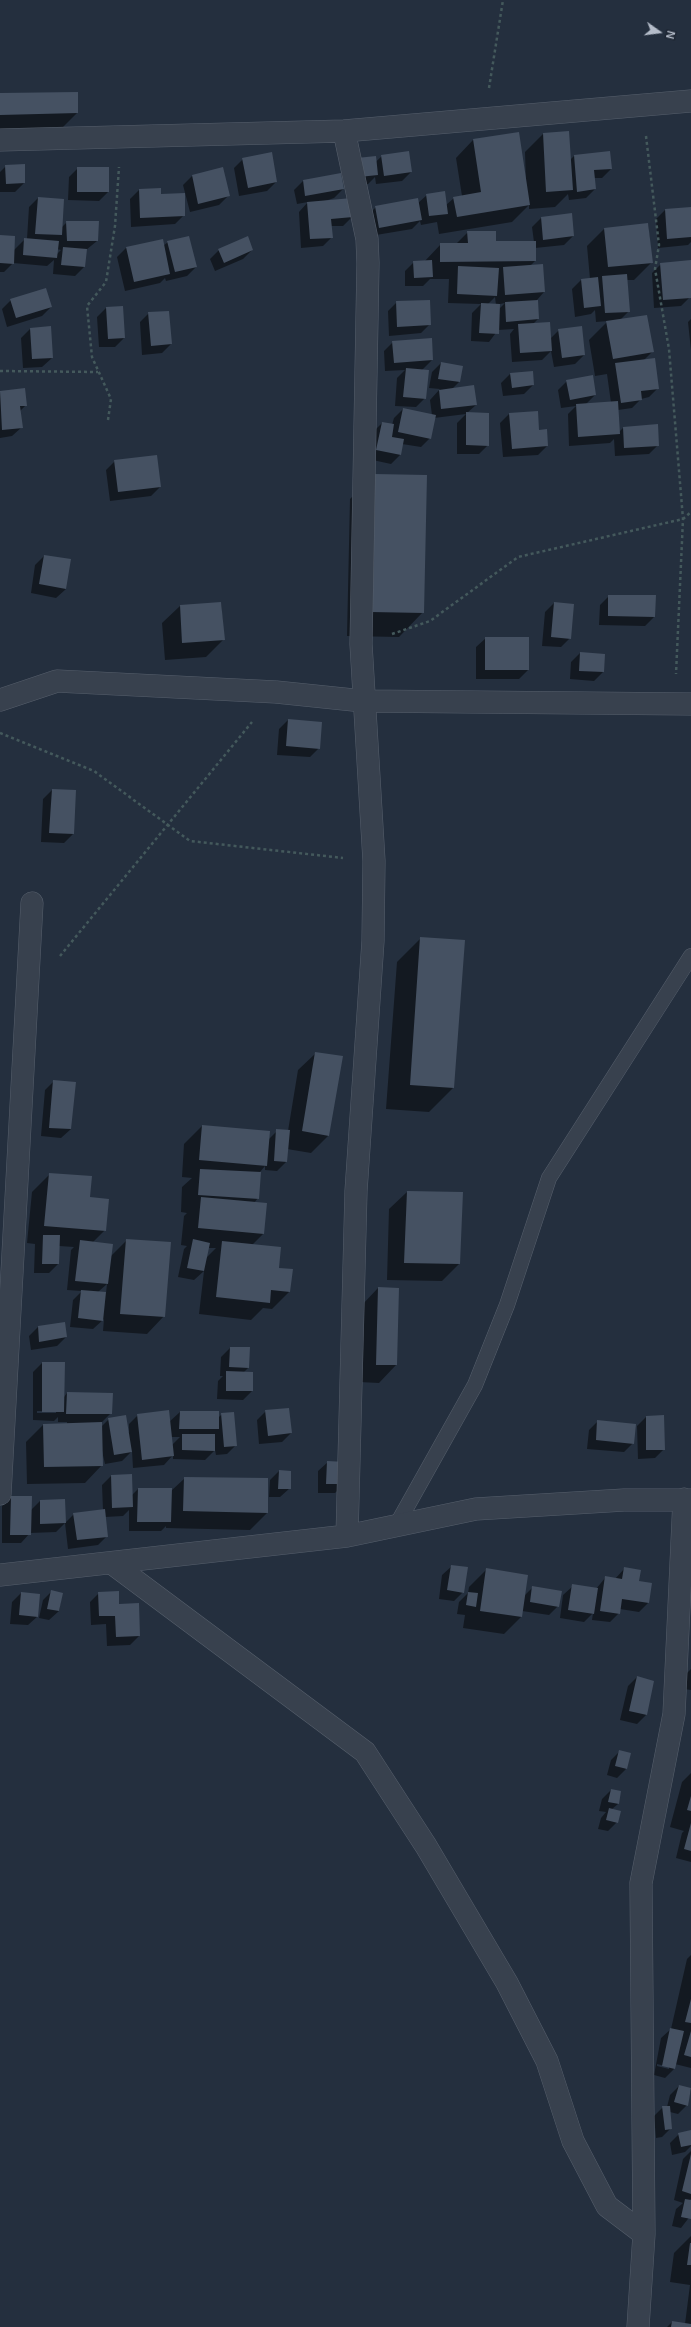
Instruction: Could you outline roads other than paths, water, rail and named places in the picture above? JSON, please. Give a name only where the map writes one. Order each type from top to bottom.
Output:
[{"type":"street","points":[[0,140],[344,131],[691,102]]},
{"type":"street","points":[[344,131],[367,239],[368,263],[361,644],[363,702],[374,862],[373,941],[356,1191],[347,1536]]},
{"type":"street","points":[[0,700],[57,681],[276,692],[363,702],[683,704]]},
{"type":"street","points":[[0,1494],[32,902]]},
{"type":"street","points":[[0,1575],[113,1564],[347,1536],[476,1509],[687,1500],[674,1714],[641,1883],[644,2234],[638,2327]]},
{"type":"street","points":[[113,1564],[365,1752],[426,1846],[507,1983],[548,2062],[573,2140],[607,2206],[644,2234]]},
{"type":"lane","points":[[396,1526],[475,1386],[507,1305],[549,1178],[691,956]]}]
